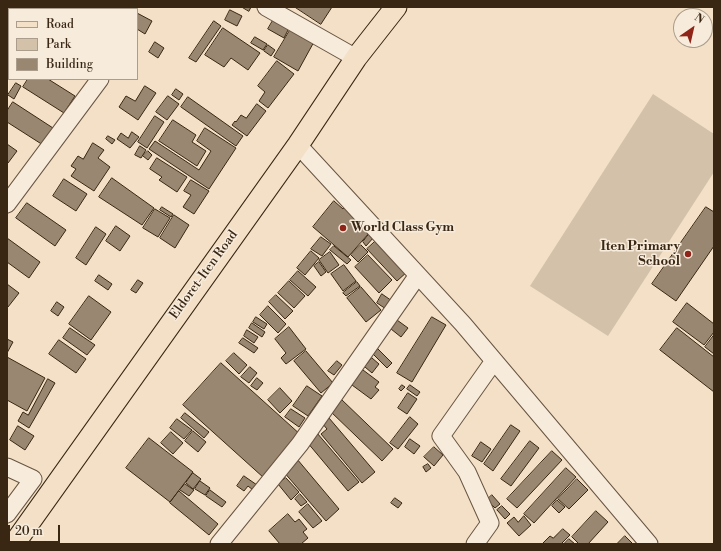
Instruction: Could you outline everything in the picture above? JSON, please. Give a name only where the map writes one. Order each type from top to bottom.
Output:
[{"type":"main road","name":"Eldoret-Iten Road","points":[[14,534],[298,144],[356,58],[396,7]]},
{"type":"street","points":[[266,7],[356,58]]},
{"type":"street","points":[[7,204],[99,80]]},
{"type":"street","points":[[298,144],[418,275],[494,361],[649,544]]},
{"type":"street","points":[[219,544],[300,444],[418,275]]},
{"type":"street","points":[[476,544],[490,523],[467,472],[441,436],[494,361]]},
{"type":"street","points":[[7,467],[33,479],[7,514]]},
{"type":"green space","points":[[653,94],[714,134],[714,172],[608,336],[530,286]]},
{"type":"building","points":[[7,7],[10,8],[8,8],[8,23]]},
{"type":"building","points":[[47,7],[69,7],[68,8]]},
{"type":"building","points":[[242,7],[251,7],[249,11]]},
{"type":"building","points":[[295,7],[332,7],[321,24]]},
{"type":"building","points":[[230,10],[242,16],[237,26],[225,20]]},
{"type":"building","points":[[138,14],[152,21],[145,34],[138,30]]},
{"type":"building","points":[[275,17],[290,26],[284,38],[268,29]]},
{"type":"building","points":[[214,21],[221,26],[196,62],[189,58]]},
{"type":"building","points":[[292,27],[315,40],[298,71],[274,57]]},
{"type":"building","points":[[223,28],[260,53],[248,70],[231,58],[224,67],[205,55]]},
{"type":"building","points":[[255,37],[267,44],[263,50],[251,43]]},
{"type":"building","points":[[155,42],[164,48],[158,58],[149,52]]},
{"type":"building","points":[[268,45],[275,50],[271,56],[264,51]]},
{"type":"building","points":[[277,61],[294,74],[268,108],[259,101],[265,92],[258,86]]},
{"type":"building","points":[[27,80],[50,80],[75,96],[64,113],[23,87]]},
{"type":"building","points":[[16,83],[21,86],[14,99],[8,95]]},
{"type":"building","points":[[145,86],[156,93],[138,120],[119,107],[126,96],[135,101]]},
{"type":"building","points":[[176,89],[183,94],[179,100],[172,95]]},
{"type":"building","points":[[168,96],[179,104],[167,120],[156,112]]},
{"type":"building","points":[[188,97],[243,136],[236,146],[181,107]]},
{"type":"building","points":[[13,102],[53,128],[43,145],[7,122],[7,111]]},
{"type":"building","points":[[257,104],[266,111],[247,136],[232,125],[241,115],[246,118]]},
{"type":"building","points":[[155,116],[164,122],[147,148],[138,142]]},
{"type":"building","points":[[173,120],[196,135],[192,142],[206,151],[197,166],[159,141]]},
{"type":"building","points":[[205,128],[236,148],[209,189],[149,149],[155,141],[199,170],[211,151],[197,141]]},
{"type":"building","points":[[132,132],[139,137],[130,148],[117,139],[121,133],[128,138]]},
{"type":"building","points":[[108,136],[115,140],[112,144],[106,139]]},
{"type":"building","points":[[93,143],[104,150],[98,158],[110,167],[94,191],[71,176],[76,169],[71,166],[78,156],[83,159]]},
{"type":"building","points":[[7,144],[17,151],[8,163],[7,162]]},
{"type":"building","points":[[140,146],[146,150],[141,158],[135,155]]},
{"type":"building","points":[[148,151],[152,155],[148,160],[143,156]]},
{"type":"building","points":[[157,158],[187,177],[177,192],[159,180],[162,177],[150,169]]},
{"type":"building","points":[[112,178],[154,208],[142,225],[99,197]]},
{"type":"building","points":[[64,179],[87,194],[76,211],[53,196]]},
{"type":"building","points":[[191,180],[209,191],[194,214],[183,207],[191,195],[184,191]]},
{"type":"building","points":[[334,201],[343,209],[347,204],[370,232],[348,257],[313,227]]},
{"type":"building","points":[[27,203],[66,230],[55,246],[16,218]]},
{"type":"building","points":[[162,207],[173,214],[171,217],[160,210]]},
{"type":"building","points":[[706,207],[714,212],[714,246],[676,301],[652,284]]},
{"type":"building","points":[[155,209],[170,218],[158,237],[143,228]]},
{"type":"building","points":[[174,215],[189,225],[175,248],[160,238]]},
{"type":"building","points":[[116,226],[130,236],[120,251],[106,241]]},
{"type":"building","points":[[96,227],[106,234],[86,265],[76,258]]},
{"type":"building","points":[[370,233],[374,237],[366,246],[363,242]]},
{"type":"building","points":[[321,237],[331,244],[322,256],[311,249]]},
{"type":"building","points":[[7,238],[40,262],[29,278],[7,262]]},
{"type":"building","points":[[378,239],[408,271],[397,281],[367,249]]},
{"type":"building","points":[[361,245],[368,252],[358,262],[351,255]]},
{"type":"building","points":[[334,246],[351,260],[347,264],[330,250]]},
{"type":"building","points":[[311,251],[319,258],[305,275],[297,268]]},
{"type":"building","points":[[330,252],[339,265],[328,273],[319,260]]},
{"type":"building","points":[[368,255],[392,280],[379,293],[355,267]]},
{"type":"building","points":[[319,262],[326,272],[321,276],[314,266]]},
{"type":"building","points":[[344,265],[356,281],[343,291],[331,274]]},
{"type":"building","points":[[298,271],[316,287],[308,296],[290,280]]},
{"type":"building","points":[[99,275],[112,284],[108,290],[95,281]]},
{"type":"building","points":[[138,280],[143,283],[136,293],[131,290]]},
{"type":"building","points":[[289,281],[305,296],[294,308],[278,293]]},
{"type":"building","points":[[357,282],[360,286],[346,296],[343,293]]},
{"type":"building","points":[[7,284],[19,293],[8,307],[7,307]]},
{"type":"building","points":[[361,287],[381,310],[366,322],[347,298]]},
{"type":"building","points":[[382,294],[392,301],[386,309],[377,303]]},
{"type":"building","points":[[276,295],[293,311],[285,319],[269,302]]},
{"type":"building","points":[[89,296],[111,312],[91,340],[69,324]]},
{"type":"building","points":[[57,302],[64,307],[58,316],[51,311]]},
{"type":"building","points":[[687,303],[714,324],[714,332],[704,345],[673,322]]},
{"type":"building","points":[[268,306],[286,324],[278,333],[260,315]]},
{"type":"building","points":[[256,317],[267,324],[264,329],[253,322]]},
{"type":"building","points":[[432,317],[446,325],[412,382],[397,373]]},
{"type":"building","points":[[397,320],[408,328],[401,337],[391,329]]},
{"type":"building","points":[[252,323],[265,332],[262,337],[249,328]]},
{"type":"building","points":[[289,327],[306,349],[286,364],[281,358],[286,353],[275,339]]},
{"type":"building","points":[[70,328],[95,345],[87,355],[63,338]]},
{"type":"building","points":[[677,328],[714,357],[714,392],[660,350]]},
{"type":"building","points":[[247,330],[258,337],[254,343],[244,336]]},
{"type":"building","points":[[714,335],[714,354],[705,347]]},
{"type":"building","points":[[243,338],[258,348],[254,353],[239,343]]},
{"type":"building","points":[[7,339],[13,342],[7,353]]},
{"type":"building","points":[[59,340],[86,359],[76,373],[49,354]]},
{"type":"building","points":[[378,349],[392,363],[387,368],[373,354]]},
{"type":"building","points":[[306,351],[333,383],[321,393],[294,361]]},
{"type":"building","points":[[234,353],[247,365],[239,374],[226,361]]},
{"type":"building","points":[[7,357],[45,378],[27,411],[7,400]]},
{"type":"building","points":[[372,358],[379,364],[372,373],[365,367]]},
{"type":"building","points":[[337,361],[342,365],[334,375],[328,371]]},
{"type":"building","points":[[221,363],[302,436],[264,478],[183,405]]},
{"type":"building","points":[[250,367],[257,373],[249,383],[241,377]]},
{"type":"building","points":[[363,370],[379,382],[375,387],[379,390],[371,399],[352,385]]},
{"type":"building","points":[[257,378],[263,383],[257,390],[251,386]]},
{"type":"building","points":[[48,379],[55,383],[29,428],[18,421],[23,412],[28,415]]},
{"type":"building","points":[[402,385],[405,387],[401,391],[399,389]]},
{"type":"building","points":[[410,385],[420,392],[417,396],[407,389]]},
{"type":"building","points":[[307,386],[322,396],[308,416],[293,406]]},
{"type":"building","points":[[280,388],[292,401],[280,413],[268,400]]},
{"type":"building","points":[[408,393],[417,399],[407,414],[398,408]]},
{"type":"building","points":[[341,399],[393,449],[382,461],[330,411]]},
{"type":"building","points":[[291,409],[305,418],[299,427],[285,417]]},
{"type":"building","points":[[185,413],[209,432],[204,438],[181,418]]},
{"type":"building","points":[[410,417],[418,424],[398,449],[390,443]]},
{"type":"building","points":[[329,418],[375,472],[362,483],[321,434],[327,429],[322,423]]},
{"type":"building","points":[[177,419],[192,430],[184,439],[170,428]]},
{"type":"building","points":[[511,425],[520,431],[493,471],[484,464]]},
{"type":"building","points":[[18,426],[34,436],[25,450],[10,440]]},
{"type":"building","points":[[193,431],[206,442],[198,452],[185,441]]},
{"type":"building","points":[[171,432],[183,443],[173,454],[161,443]]},
{"type":"building","points":[[317,433],[359,482],[348,491],[307,442]]},
{"type":"building","points":[[149,438],[193,472],[170,502],[126,468]]},
{"type":"building","points":[[410,439],[420,446],[414,454],[405,447]]},
{"type":"building","points":[[530,441],[539,448],[511,486],[501,479]]},
{"type":"building","points":[[481,442],[491,449],[482,462],[472,456]]},
{"type":"building","points":[[434,447],[443,455],[434,466],[424,457]]},
{"type":"building","points":[[552,451],[562,460],[517,508],[507,499]]},
{"type":"building","points":[[297,459],[339,509],[326,521],[283,471]]},
{"type":"building","points":[[428,464],[431,468],[426,472],[423,467]]},
{"type":"building","points":[[566,468],[576,477],[534,523],[524,514]]},
{"type":"building","points":[[193,473],[201,479],[193,489],[186,483]]},
{"type":"building","points":[[244,476],[257,485],[253,490],[248,486],[244,491],[237,486]]},
{"type":"building","points":[[286,478],[299,492],[291,500],[278,484]]},
{"type":"building","points":[[577,479],[588,490],[569,509],[558,499]]},
{"type":"building","points":[[200,481],[210,488],[205,495],[195,489]]},
{"type":"building","points":[[185,484],[194,490],[189,496],[180,490]]},
{"type":"building","points":[[210,490],[226,502],[222,507],[206,496]]},
{"type":"building","points":[[179,491],[218,524],[209,535],[170,503]]},
{"type":"building","points":[[300,494],[307,502],[301,506],[295,499]]},
{"type":"building","points":[[492,495],[500,504],[495,508],[487,500]]},
{"type":"building","points":[[395,498],[402,503],[398,508],[391,503]]},
{"type":"building","points":[[557,500],[565,507],[559,513],[552,506]]},
{"type":"building","points":[[308,504],[322,521],[313,528],[299,512]]},
{"type":"building","points":[[502,506],[510,514],[505,519],[497,510]]},
{"type":"building","points":[[596,511],[608,522],[588,544],[579,544],[572,537]]},
{"type":"building","points":[[288,514],[295,522],[299,519],[307,529],[303,532],[308,538],[301,544],[280,544],[269,531]]},
{"type":"building","points":[[524,516],[531,525],[519,536],[507,523],[514,517],[518,522]]},
{"type":"building","points":[[563,529],[570,535],[561,544],[542,544],[550,536],[553,538]]},
{"type":"building","points":[[625,536],[633,544],[617,544]]},
{"type":"building","points":[[569,539],[575,544],[564,544]]},
{"type":"place","name":"World Class Gym","points":[[343,228]]},
{"type":"place","name":"Iten Primary School","points":[[688,254]]}]
